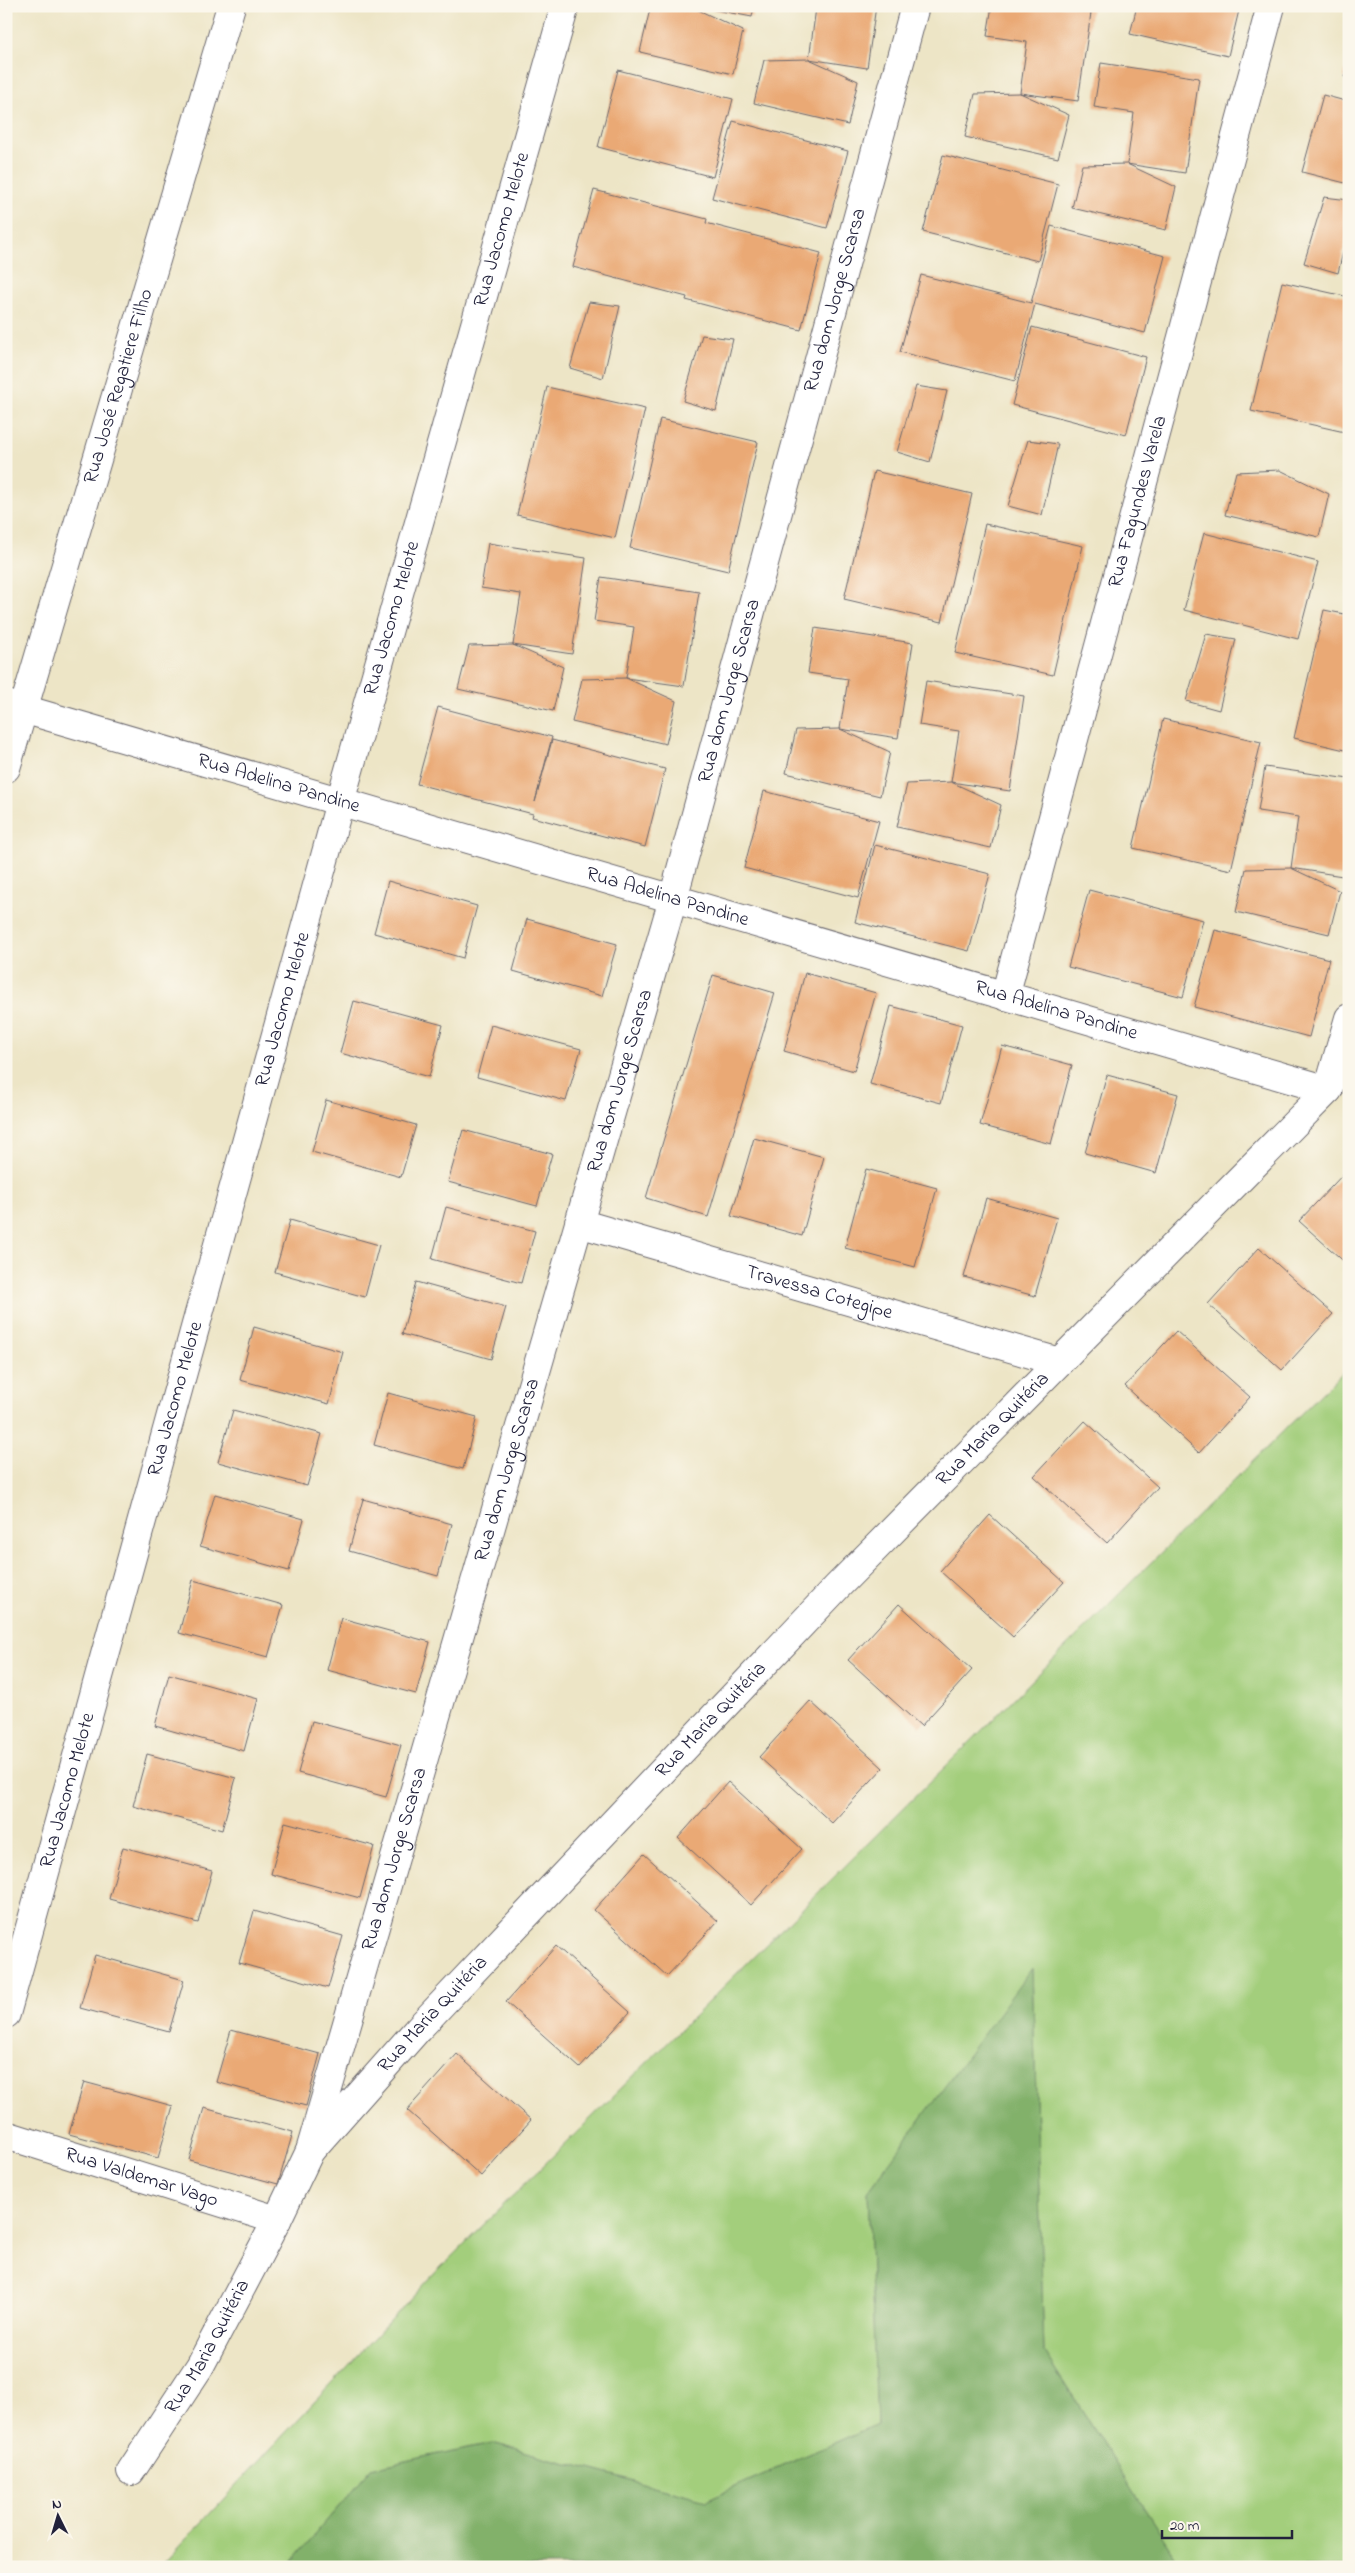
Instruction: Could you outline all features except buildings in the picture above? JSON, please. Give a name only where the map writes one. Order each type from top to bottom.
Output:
[{"type":"street","name":"Rua José Regatiere Filho","points":[[6,768],[15,707],[231,6]]},
{"type":"street","name":"Rua Jacomo Melote","points":[[6,2014],[340,802],[565,6]]},
{"type":"street","name":"Rua dom Jorge Scarsa","points":[[310,2151],[673,899],[915,6]]},
{"type":"street","name":"Rua Fagundes Varela","points":[[1005,996],[1271,6]]},
{"type":"street","name":"Rua Adelina Pandine","points":[[15,707],[1328,1090]]},
{"type":"street","name":"Rua Maria Quitéria","points":[[131,2471],[200,2366],[277,2220],[310,2151],[418,2030],[836,1587],[1328,1090],[1349,1018]]},
{"type":"street","name":"Travessa Cotegipe","points":[[579,1223],[1059,1362]]},
{"type":"street","name":"Rua Valdemar Vago","points":[[6,2135],[277,2220]]},
{"type":"green space","points":[[1349,1366],[1349,2567],[1182,2567],[1044,2352],[1032,1970],[868,2191],[877,2424],[706,2500],[492,2443],[372,2468],[287,2567],[160,2567],[435,2273]]},
{"type":"green space","points":[[1032,1968],[1044,2352],[1182,2567],[287,2567],[372,2468],[492,2443],[706,2500],[877,2424],[868,2191]]}]
